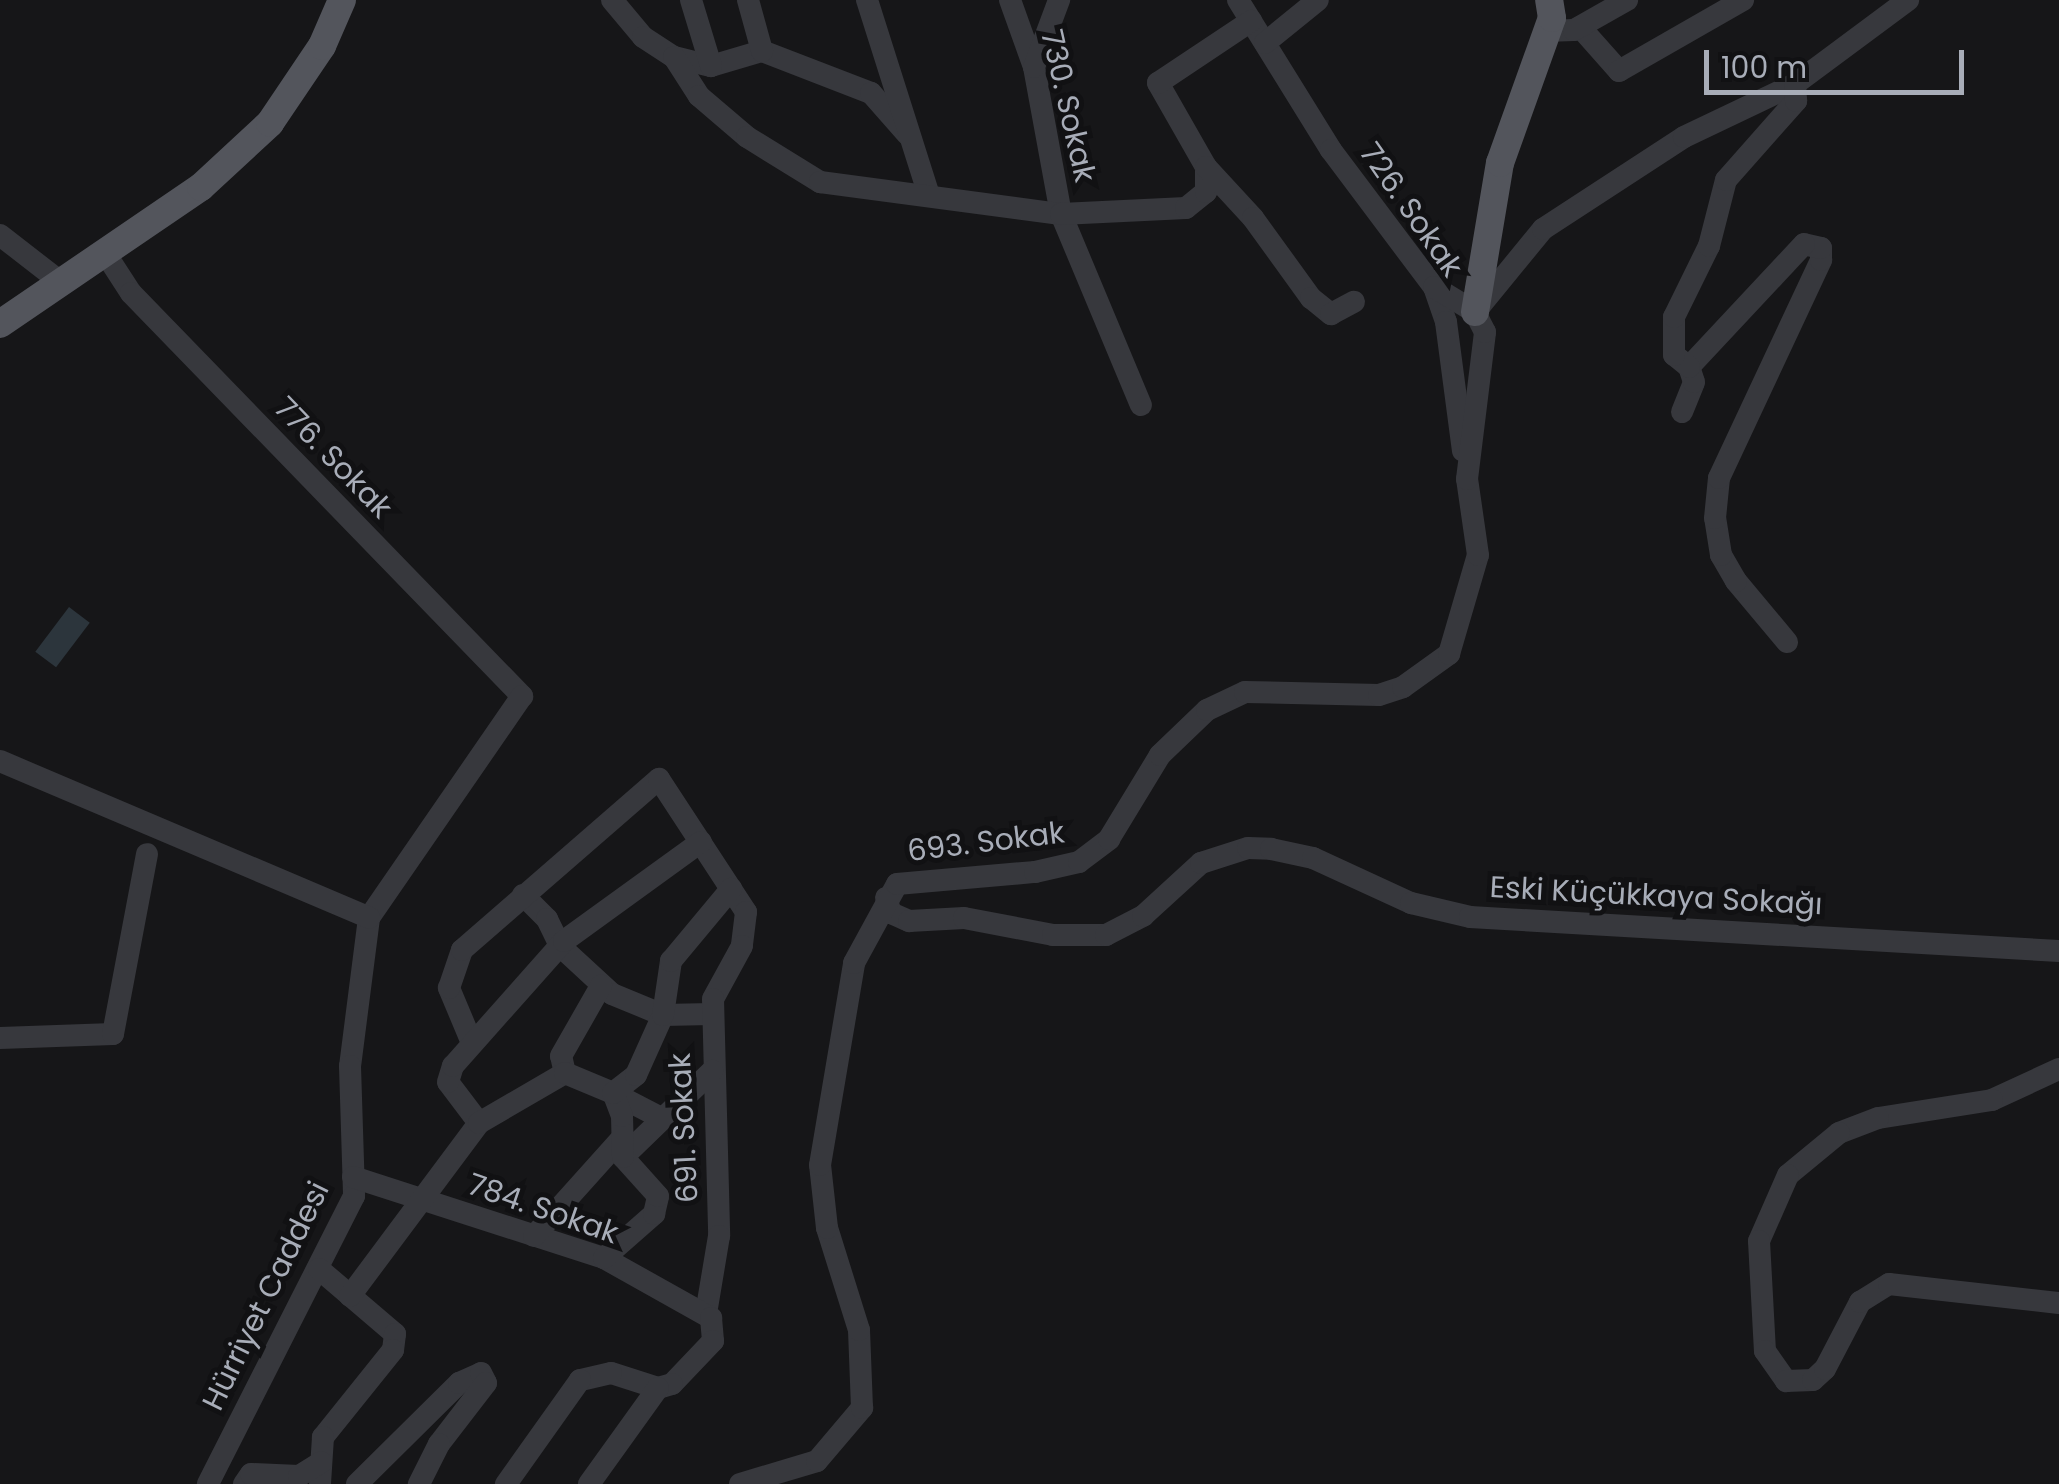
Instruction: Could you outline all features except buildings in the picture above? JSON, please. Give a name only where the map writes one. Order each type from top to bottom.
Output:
[{"type":"main road","points":[[0,324],[58,280],[107,256],[201,187],[270,123],[322,46],[342,0]]},
{"type":"main road","points":[[1475,312],[1500,163],[1552,18],[1550,0]]},
{"type":"street","points":[[612,0],[643,37],[674,57],[711,66],[762,51],[871,93],[907,134]]},
{"type":"street","points":[[690,0],[711,66]]},
{"type":"street","points":[[748,0],[762,51]]},
{"type":"street","points":[[866,0],[930,195]]},
{"type":"street","name":"730. Sokak","points":[[674,57],[699,96],[746,137],[820,182],[1062,214],[1034,67],[1010,0]]},
{"type":"street","points":[[1034,67],[1059,0]]},
{"type":"street","name":"726. Sokak","points":[[1238,0],[1331,150],[1434,288],[1446,322],[1467,479]]},
{"type":"street","points":[[1265,43],[1318,0]]},
{"type":"street","points":[[1545,31],[1580,26],[1627,0]]},
{"type":"street","points":[[1580,26],[1619,71],[1743,0]]},
{"type":"street","points":[[1475,312],[1543,229],[1684,137],[1796,84],[1908,0]]},
{"type":"street","points":[[1251,21],[1158,83],[1206,167],[1254,218],[1311,298],[1331,314],[1354,302]]},
{"type":"street","points":[[1682,412],[1694,382],[1689,367],[1674,354],[1674,316],[1709,246],[1726,180],[1796,102],[1796,84]]},
{"type":"street","points":[[1141,405],[1062,214],[1186,208],[1206,192],[1206,167]]},
{"type":"street","points":[[0,234],[58,280]]},
{"type":"street","points":[[1689,367],[1804,244],[1821,248],[1821,260],[1719,478],[1715,518],[1721,556],[1736,582],[1787,642]]},
{"type":"street","name":"776. Sokak","points":[[107,256],[131,293],[522,696]]},
{"type":"street","points":[[1434,288],[1475,312],[1486,332],[1467,479]]},
{"type":"street","name":"693. Sokak","points":[[740,1484],[818,1461],[862,1408],[859,1330],[828,1228],[820,1165],[845,1000],[864,935],[886,898],[898,884],[1035,872],[1095,853],[1129,812],[1160,755],[1186,725],[1222,701],[1260,692],[1378,696],[1402,687],[1449,654],[1478,555],[1467,479]]},
{"type":"street","name":"Hürriyet Caddesi","points":[[208,1484],[354,1196],[350,1066],[369,918],[522,696]]},
{"type":"street","points":[[0,761],[369,918]]},
{"type":"street","points":[[472,1043],[449,988],[462,950],[660,780],[731,889],[671,961],[663,1015],[636,1075],[613,1093]]},
{"type":"street","points":[[479,1124],[448,1082],[472,1043],[560,946],[700,842]]},
{"type":"street","name":"Eski Küçükkaya Sokağı","points":[[886,898],[892,913],[909,921],[964,918],[1053,936],[1106,935],[1143,916],[1201,862],[1271,848],[1313,858],[1411,903],[1470,917],[2059,950]]},
{"type":"street","points":[[0,1038],[113,1034],[147,854]]},
{"type":"street","name":"691. Sokak","points":[[658,1388],[683,1376],[705,1352],[715,1327],[706,1314],[719,1236],[713,999],[742,946],[746,912],[731,889]]},
{"type":"street","points":[[522,895],[547,919],[560,946],[601,986],[663,1015],[712,1014]]},
{"type":"street","points":[[565,1072],[562,1056],[601,986]]},
{"type":"street","points":[[2059,1069],[1992,1100],[1878,1118],[1839,1133],[1788,1175],[1759,1242],[1766,1351],[1786,1381],[1813,1380],[1825,1369],[1860,1302],[1889,1284],[2059,1303]]},
{"type":"street","points":[[565,1072],[663,1118]]},
{"type":"street","points":[[350,1296],[479,1124],[565,1072]]},
{"type":"street","points":[[534,1236],[621,1148],[663,1118],[712,1072]]},
{"type":"street","points":[[604,1258],[654,1214],[658,1196],[621,1148],[622,1116],[613,1093]]},
{"type":"street","name":"784. Sokak","points":[[354,1178],[604,1258],[706,1314]]},
{"type":"street","points":[[244,1484],[251,1474],[321,1473],[323,1436],[393,1350],[395,1334],[319,1269]]},
{"type":"street","points":[[357,1484],[459,1383],[481,1373],[486,1384],[439,1444],[420,1484]]},
{"type":"street","points":[[506,1484],[580,1380],[625,1375],[658,1388],[590,1484]]},
{"type":"shaded area","points":[[69,607],[90,623],[56,667],[35,652]]}]
